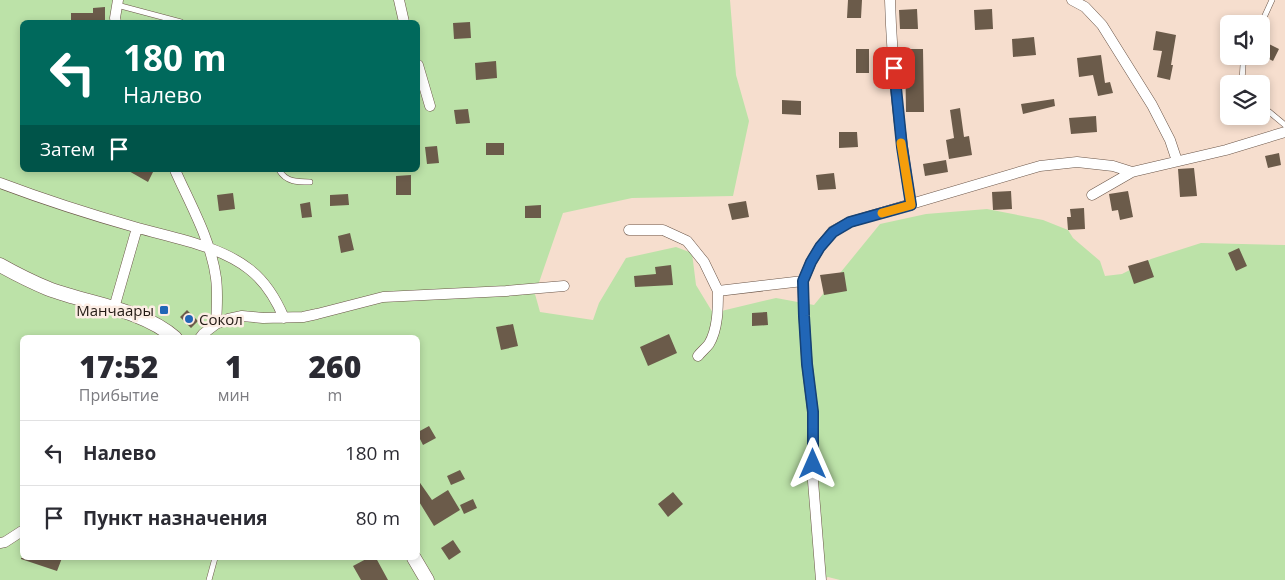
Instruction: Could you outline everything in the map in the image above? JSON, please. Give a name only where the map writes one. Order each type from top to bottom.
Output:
[{"type":"main road","points":[[0,265],[49,289],[114,308],[150,321],[171,335]]},
{"type":"main road","points":[[415,560],[427,580]]},
{"type":"street","points":[[399,0],[404,20]]},
{"type":"street","points":[[890,0],[895,88],[911,205]]},
{"type":"street","points":[[1072,0],[1085,7],[1102,25],[1152,105],[1170,140],[1177,161]]},
{"type":"street","points":[[116,20],[117,2]]},
{"type":"street","points":[[420,72],[430,106]]},
{"type":"street","points":[[1092,195],[1132,172],[1226,150],[1285,132]]},
{"type":"street","points":[[821,580],[813,481],[813,412],[807,364],[803,281],[820,247],[833,232],[850,222],[1040,166],[1077,162],[1113,166],[1132,172]]},
{"type":"street","points":[[176,172],[210,249],[217,289],[216,324]]},
{"type":"street","points":[[0,183],[35,196],[230,256],[260,278],[277,301],[284,318]]},
{"type":"street","points":[[114,308],[137,228]]},
{"type":"street","points":[[629,230],[663,230],[687,241],[704,262],[718,291],[718,312],[709,344],[698,356]]},
{"type":"street","points":[[718,291],[803,281]]},
{"type":"street","points":[[202,335],[216,324],[242,316],[284,318],[317,314],[383,297],[564,286]]},
{"type":"street","points":[[0,543],[20,532]]},
{"type":"lane","points":[[1265,15],[1272,0]]},
{"type":"lane","points":[[117,2],[175,20]]},
{"type":"lane","points":[[1270,112],[1285,125]]},
{"type":"lane","points":[[280,172],[285,178],[291,181],[310,182]]},
{"type":"lane","points":[[209,580],[214,560]]},
{"type":"green space","points":[[0,0],[730,0],[736,75],[749,121],[733,196],[632,198],[563,213],[535,294],[540,312],[593,320],[599,303],[626,258],[676,247],[692,253],[696,285],[713,313],[776,298],[814,305],[880,224],[926,214],[987,209],[1043,220],[1068,230],[1073,238],[1100,261],[1105,276],[1122,274],[1151,259],[1201,243],[1285,245],[1285,580],[840,580],[828,577],[820,580],[0,580]]},
{"type":"building","points":[[848,0],[862,0],[861,18],[847,18]]},
{"type":"building","points":[[105,7],[105,20],[71,20],[71,13],[93,13],[93,8]]},
{"type":"building","points":[[917,9],[918,29],[900,29],[899,10]]},
{"type":"building","points":[[992,9],[993,29],[975,30],[974,10]]},
{"type":"building","points":[[470,22],[471,38],[454,39],[453,23]]},
{"type":"building","points":[[1156,31],[1176,35],[1170,80],[1157,77],[1162,51],[1153,50]]},
{"type":"building","points":[[1034,37],[1036,55],[1013,57],[1012,39]]},
{"type":"building","points":[[1270,44],[1279,49],[1273,61],[1270,60]]},
{"type":"building","points":[[856,49],[869,49],[869,73],[856,73]]},
{"type":"building","points":[[905,49],[923,49],[924,112],[906,112]]},
{"type":"building","points":[[1101,55],[1105,83],[1110,82],[1113,93],[1098,96],[1093,75],[1079,77],[1077,58]]},
{"type":"building","points":[[496,61],[497,78],[476,80],[475,63]]},
{"type":"building","points":[[1054,99],[1055,106],[1023,114],[1021,104]]},
{"type":"building","points":[[782,100],[801,101],[801,115],[782,114]]},
{"type":"building","points":[[960,108],[964,137],[969,136],[972,155],[949,159],[946,140],[954,138],[950,110]]},
{"type":"building","points":[[468,109],[470,123],[456,124],[454,110]]},
{"type":"building","points":[[1096,116],[1097,132],[1071,134],[1069,118]]},
{"type":"building","points":[[839,132],[857,132],[858,147],[839,148]]},
{"type":"building","points":[[486,143],[504,143],[504,155],[486,155]]},
{"type":"building","points":[[437,146],[439,163],[427,164],[425,147]]},
{"type":"building","points":[[1279,153],[1281,165],[1268,168],[1265,156]]},
{"type":"building","points":[[946,160],[948,172],[925,176],[923,164]]},
{"type":"building","points":[[1194,168],[1197,196],[1180,197],[1178,169]]},
{"type":"building","points":[[130,172],[153,172],[148,182]]},
{"type":"building","points":[[834,173],[836,189],[818,190],[816,175]]},
{"type":"building","points":[[411,175],[411,195],[396,195],[396,176]]},
{"type":"building","points":[[1011,191],[1012,209],[993,210],[992,192]]},
{"type":"building","points":[[1128,191],[1133,217],[1120,220],[1118,210],[1112,211],[1109,194]]},
{"type":"building","points":[[233,193],[235,209],[219,211],[217,195]]},
{"type":"building","points":[[348,194],[349,205],[330,206],[330,195]]},
{"type":"building","points":[[746,201],[749,217],[732,220],[728,204]]},
{"type":"building","points":[[310,202],[312,217],[302,218],[300,204]]},
{"type":"building","points":[[541,205],[541,218],[525,218],[525,206]]},
{"type":"building","points":[[1084,208],[1085,229],[1068,230],[1067,217],[1071,217],[1070,209]]},
{"type":"building","points":[[350,233],[354,250],[341,253],[338,236]]},
{"type":"building","points":[[1239,248],[1247,266],[1236,271],[1228,253]]},
{"type":"building","points":[[1148,260],[1154,277],[1134,284],[1128,266]]},
{"type":"building","points":[[671,265],[673,285],[635,287],[634,276],[656,274],[655,267]]},
{"type":"building","points":[[844,272],[847,291],[824,295],[820,275]]},
{"type":"building","name":"Сокол","points":[[187,310],[198,321],[191,328],[180,317]]},
{"type":"building","points":[[767,312],[768,325],[752,326],[752,313]]},
{"type":"building","points":[[513,324],[518,346],[501,350],[496,327]]},
{"type":"building","points":[[669,334],[677,353],[648,366],[640,347]]},
{"type":"building","points":[[429,426],[436,438],[423,445],[420,439],[420,431]]},
{"type":"building","points":[[460,470],[465,479],[451,485],[447,476]]},
{"type":"building","points":[[420,483],[432,500],[448,490],[460,510],[434,526],[420,503]]},
{"type":"building","points":[[673,492],[683,504],[668,517],[658,504]]},
{"type":"building","points":[[473,499],[477,508],[464,514],[460,505]]},
{"type":"building","points":[[453,540],[461,552],[449,560],[441,548]]},
{"type":"building","points":[[24,560],[61,560],[57,571]]},
{"type":"building","points":[[364,560],[377,560],[388,580],[361,580],[353,566]]},
{"type":"slow traffic","points":[[882,213],[911,205],[901,143]]},
{"type":"place","name":"Манчаары","points":[[164,310]]},
{"type":"place","name":"Сокол","points":[[189,319]]},
{"type":"route","points":[[813,464],[813,412],[807,364],[803,281],[820,247],[833,232],[850,222],[911,205],[902,147],[894,68]]}]
